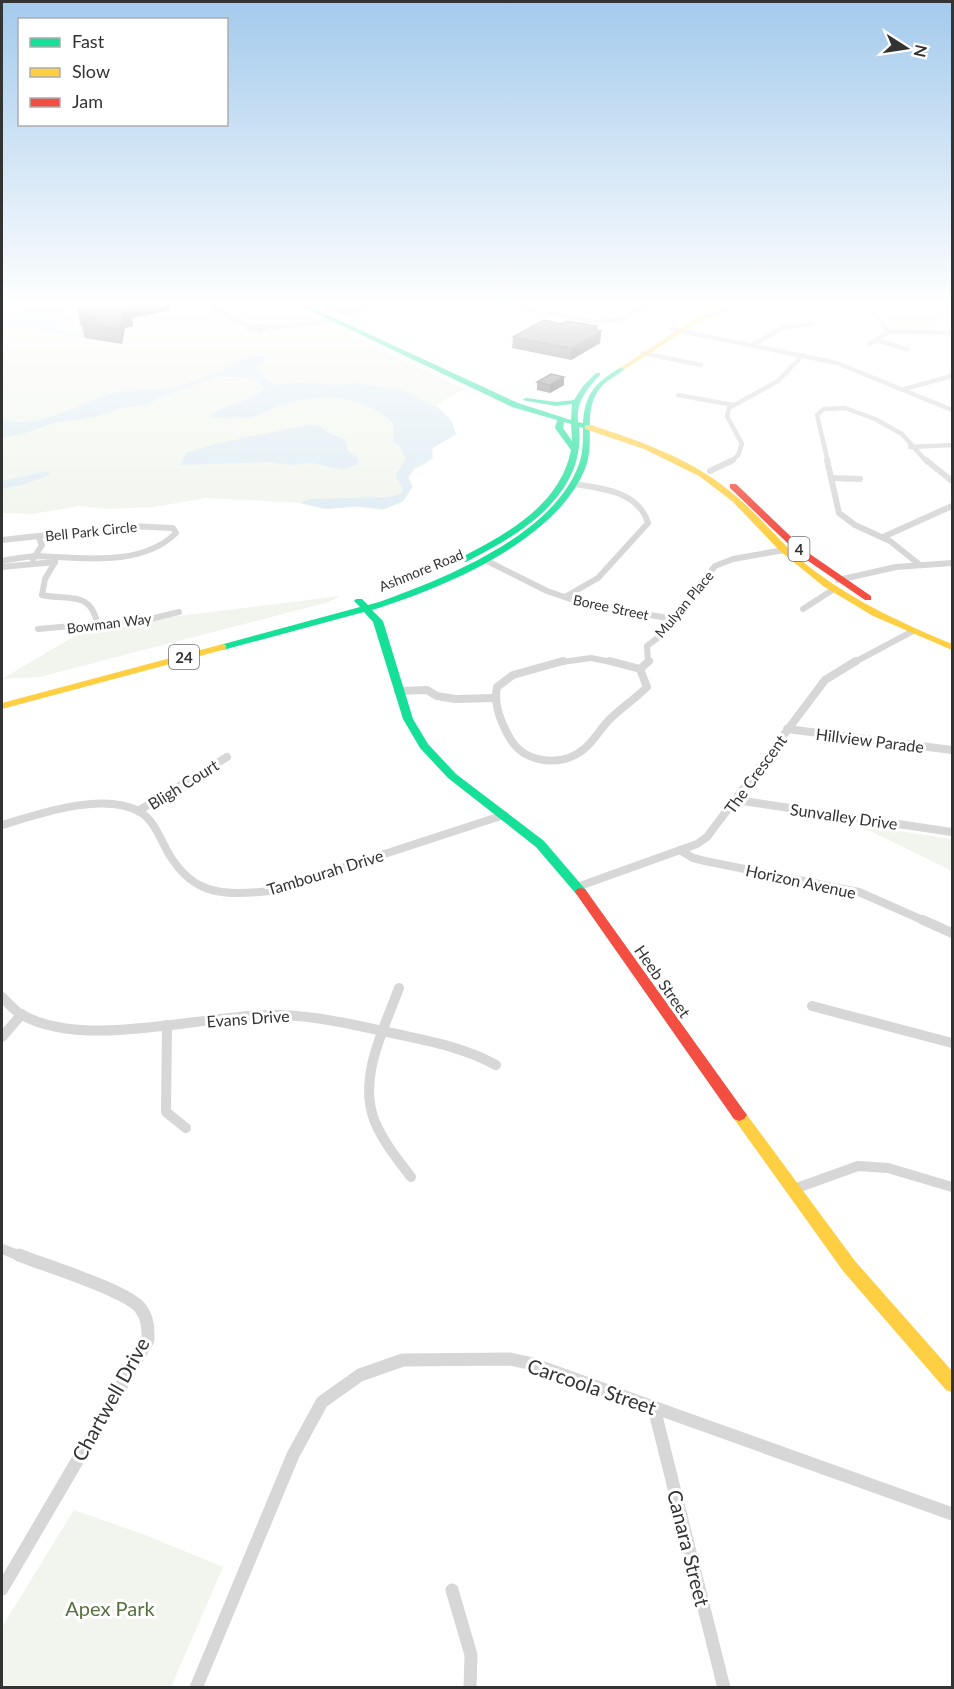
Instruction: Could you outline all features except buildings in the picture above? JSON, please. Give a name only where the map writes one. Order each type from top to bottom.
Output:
[{"type":"main road","name":"4","points":[[474,385],[508,401],[651,448],[709,478],[735,499],[784,550],[913,631],[952,647]]},
{"type":"main road","name":"4","points":[[491,385],[575,422],[645,440],[710,471],[745,495],[836,584],[952,638]]},
{"type":"main road","name":"Ashmore Road","points":[[2,706],[430,586],[485,560],[543,519],[564,499],[574,484],[585,455],[575,422],[575,402],[587,385]]},
{"type":"main road","name":"Ashmore Road","points":[[2,696],[363,604],[474,555],[510,533],[541,509],[554,494],[568,473],[575,450],[559,428],[575,422],[598,385]]},
{"type":"main road","points":[[526,400],[554,404],[575,402]]},
{"type":"main road","name":"Heeb Street","points":[[363,604],[378,621],[408,719],[432,757],[452,776],[546,850],[577,887],[677,1030],[849,1266],[952,1384]]},
{"type":"street","points":[[710,471],[731,462],[742,449],[742,444],[727,416],[729,408],[771,385]]},
{"type":"street","points":[[893,385],[952,410]]},
{"type":"street","points":[[904,389],[919,385]]},
{"type":"street","points":[[678,395],[733,405]]},
{"type":"street","points":[[920,565],[883,537],[847,521],[839,513],[817,415],[824,409],[845,408],[875,419],[902,434],[910,447],[952,481]]},
{"type":"street","points":[[910,447],[952,446]]},
{"type":"street","points":[[832,478],[861,479]]},
{"type":"street","points":[[565,597],[598,578],[648,523],[645,513],[625,496],[606,489],[574,484]]},
{"type":"street","points":[[883,537],[952,506]]},
{"type":"street","name":"Bell Park Circle","points":[[2,540],[129,526],[173,528],[176,533],[164,545],[112,559],[88,560],[36,556],[2,561]]},
{"type":"street","points":[[30,563],[42,545],[38,536]]},
{"type":"street","name":"Mulyan Place","points":[[495,698],[503,724],[522,753],[540,760],[559,760],[589,747],[609,719],[647,687],[640,669],[649,662],[647,646],[664,633],[715,566],[734,559],[784,550]]},
{"type":"street","name":"Boree Street","points":[[485,560],[582,603],[673,620]]},
{"type":"street","points":[[2,567],[55,562]]},
{"type":"street","points":[[55,562],[45,579],[42,595],[83,600],[94,612],[97,623]]},
{"type":"street","points":[[803,609],[836,584],[896,567],[952,563]]},
{"type":"street","name":"Bowman Way","points":[[38,629],[150,619],[179,612]]},
{"type":"street","name":"The Crescent","points":[[577,887],[680,850],[707,837],[831,674],[913,631]]},
{"type":"street","points":[[398,691],[427,690],[437,696],[456,699],[495,698],[496,688],[504,680],[516,674],[576,660],[607,660],[640,669]]},
{"type":"street","name":"Hillview Parade","points":[[787,729],[952,750]]},
{"type":"street","name":"Bligh Court","points":[[138,811],[227,757]]},
{"type":"street","name":"Sunvalley Drive","points":[[736,800],[952,832]]},
{"type":"street","points":[[2,825],[81,805],[114,805],[138,811]]},
{"type":"street","name":"Tambourah Drive","points":[[138,811],[153,825],[178,870],[193,882],[213,890],[246,894],[271,891],[504,815]]},
{"type":"street","name":"Horizon Avenue","points":[[680,850],[693,858],[859,892],[952,933]]},
{"type":"street","points":[[399,988],[369,1085],[369,1102],[381,1134],[411,1178]]},
{"type":"street","name":"Evans Drive","points":[[2,997],[22,1014],[56,1026],[97,1030],[259,1015],[294,1014],[332,1019],[468,1050],[496,1065]]},
{"type":"street","points":[[812,1006],[952,1043]]},
{"type":"street","points":[[2,1036],[22,1014]]},
{"type":"street","points":[[167,1025],[166,1112],[186,1128]]},
{"type":"street","points":[[794,1189],[858,1166],[888,1168],[952,1187]]},
{"type":"street","name":"Chartwell Drive","points":[[2,1249],[122,1295],[140,1307],[148,1323],[148,1340],[2,1589]]},
{"type":"street","name":"Carcoola Street","points":[[196,1688],[293,1455],[322,1402],[360,1375],[403,1360],[510,1359],[532,1364],[952,1514]]},
{"type":"street","name":"Canara Street","points":[[654,1408],[724,1688]]},
{"type":"street","points":[[452,1590],[471,1655],[470,1688]]},
{"type":"green space","points":[[2,385],[455,385],[464,389],[436,405],[450,418],[456,435],[433,448],[429,462],[412,473],[409,478],[413,486],[403,502],[382,510],[355,507],[322,509],[300,503],[206,498],[153,507],[109,509],[79,506],[32,514],[2,513]]},
{"type":"green space","points":[[340,596],[329,602],[39,677],[2,679],[90,627]]},
{"type":"green space","points":[[866,826],[952,839],[952,871],[864,828]]},
{"type":"green space","name":"Apex Park","points":[[74,1510],[145,1535],[223,1567],[171,1687],[2,1687],[2,1627]]},
{"type":"shaded area","points":[[181,385],[194,385],[160,397],[149,404],[126,407],[95,417],[53,423],[23,434],[2,438],[2,419],[17,422],[33,421],[120,392],[172,388]]},
{"type":"shaded area","points":[[261,385],[367,385],[399,389],[437,407],[452,422],[456,434],[431,449],[433,458],[414,468],[408,477],[412,487],[403,501],[384,509],[358,506],[328,509],[300,503],[309,499],[389,497],[402,493],[403,489],[396,474],[406,459],[400,447],[393,441],[394,426],[391,421],[366,405],[340,398],[297,401],[252,417],[210,417],[221,409],[252,397],[265,388]]},
{"type":"shaded area","points":[[308,425],[320,426],[328,433],[345,439],[348,451],[359,459],[358,464],[344,470],[313,463],[180,465],[186,453],[215,444]]},
{"type":"shaded area","points":[[47,471],[50,475],[2,489],[2,481]]},
{"type":"traffic: fast","points":[[472,385],[515,405],[588,427]]},
{"type":"traffic: fast","points":[[463,560],[496,543],[528,521],[555,494],[566,478],[573,461],[576,447],[575,408],[578,398],[587,385]]},
{"type":"traffic: fast","points":[[223,647],[382,604],[421,590],[495,554],[544,519],[563,499],[575,480],[585,457],[588,408],[599,385]]},
{"type":"traffic: fast","points":[[526,400],[556,404],[575,402]]},
{"type":"traffic: fast","points":[[561,420],[559,428],[575,450]]},
{"type":"traffic: fast","points":[[359,601],[378,621],[408,719],[424,746],[452,776],[540,844],[581,892]]},
{"type":"traffic: slow","points":[[588,427],[647,447],[702,474],[735,499],[783,549],[827,584],[876,614],[952,647]]},
{"type":"traffic: slow","points":[[2,706],[223,647]]},
{"type":"traffic: slow","points":[[739,1115],[849,1266],[952,1384]]},
{"type":"traffic: jam","points":[[733,486],[804,554],[868,598]]},
{"type":"traffic: jam","points":[[581,892],[739,1115]]}]
